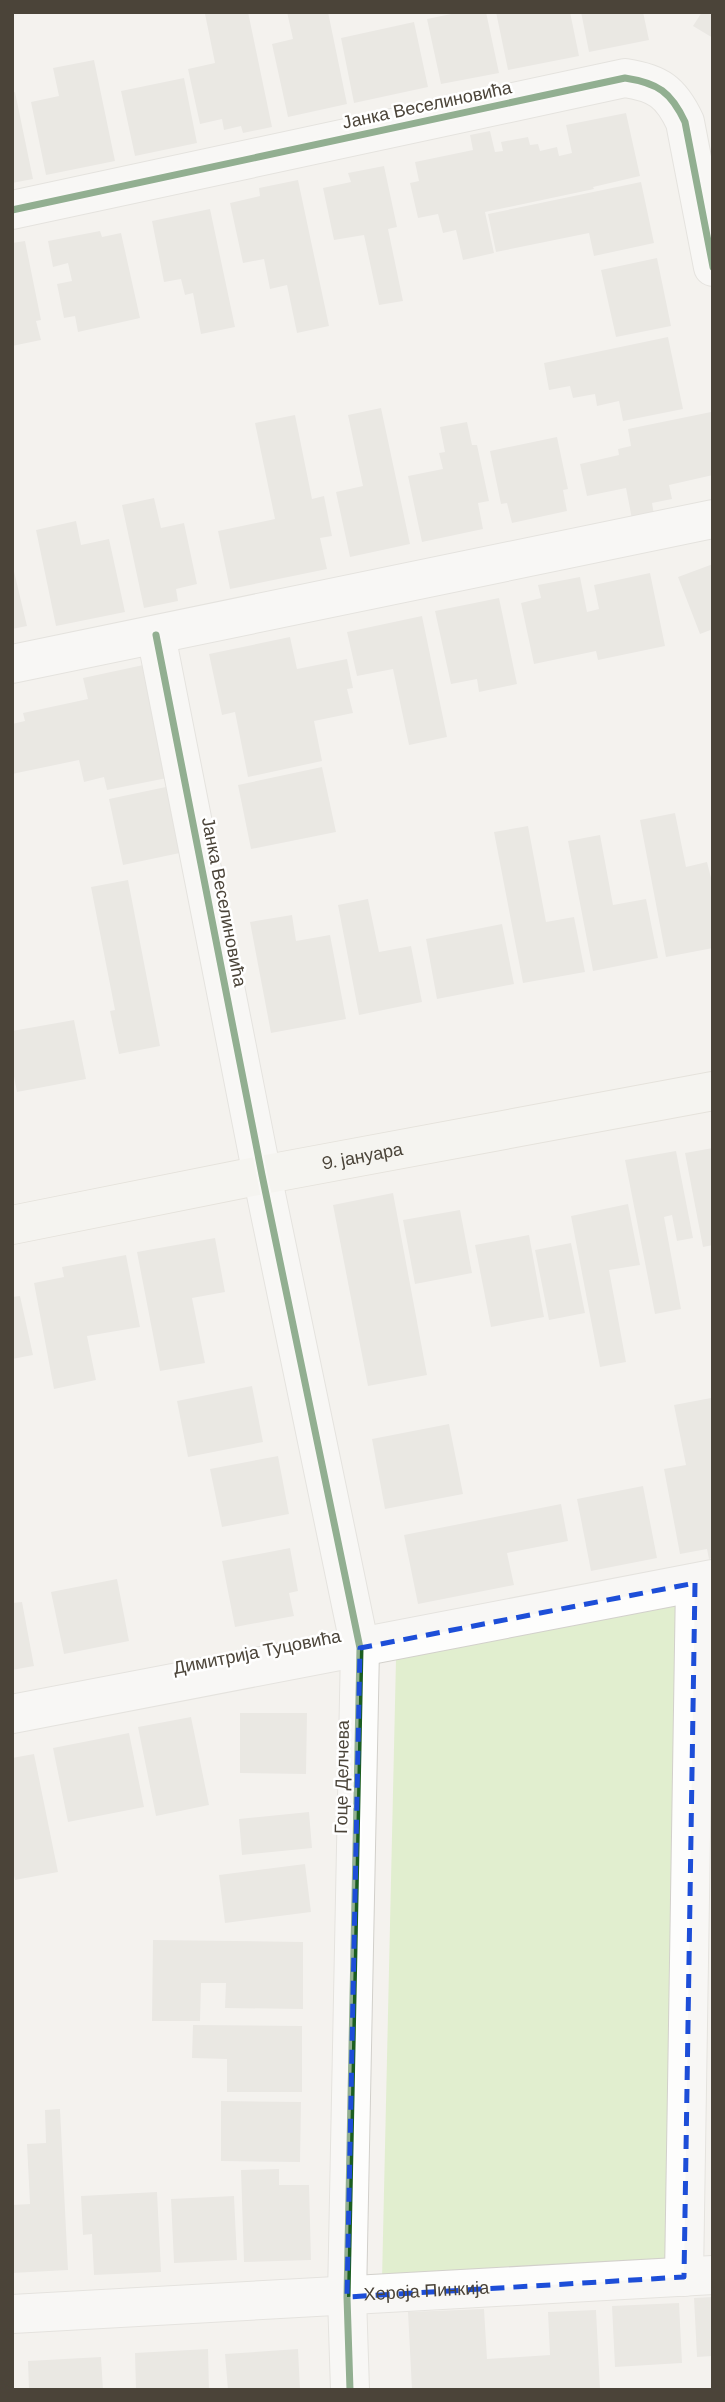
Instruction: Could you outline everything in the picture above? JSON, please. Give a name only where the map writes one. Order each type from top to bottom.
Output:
[{"type":"street","name":"Јанка Веселиновића","points":[[12,210],[625,78],[654,85],[666,92],[678,106],[685,122],[713,267]]},
{"type":"street","points":[[12,664],[713,519]]},
{"type":"street","name":"Јанка Веселиновића","points":[[156,635],[262,1175]]},
{"type":"street","name":"9. јануара","points":[[12,1225],[262,1175],[713,1091]]},
{"type":"street","name":"Гоце Делчева","points":[[262,1175],[360,1648],[347,2297],[349,2390]]},
{"type":"street","points":[[698,2276],[704,1581]]},
{"type":"street","name":"Димитрија Туцовића","points":[[12,1714],[704,1581]]},
{"type":"street","name":"Хероја Пинкија","points":[[12,2314],[698,2276]]},
{"type":"highlighted area","points":[[695,1583],[684,2277],[347,2297],[360,1648]]},
{"type":"green space","points":[[680,1603],[668,2261],[382,2280],[396,1659]]},
{"type":"building","points":[[248,12],[272,127],[243,133],[241,126],[224,130],[222,119],[200,124],[188,69],[215,63],[205,14]]},
{"type":"building","points":[[287,12],[328,12],[347,104],[288,117],[272,44],[293,39]]},
{"type":"building","points":[[461,12],[486,12],[499,73],[441,84],[427,19]]},
{"type":"building","points":[[496,12],[570,12],[579,56],[508,70]]},
{"type":"building","points":[[581,12],[643,12],[649,40],[589,52]]},
{"type":"building","points":[[702,12],[713,12],[713,38],[693,26]]},
{"type":"building","points":[[414,22],[428,87],[354,103],[341,38]]},
{"type":"building","points":[[94,60],[115,161],[46,175],[31,102],[59,96],[53,68]]},
{"type":"building","points":[[184,78],[197,143],[135,156],[121,91]]},
{"type":"building","points":[[15,92],[33,179],[12,183],[12,93]]},
{"type":"building","points":[[626,113],[640,176],[593,187],[594,189],[485,212],[494,253],[463,260],[456,230],[443,233],[438,214],[418,218],[410,183],[419,181],[415,162],[473,150],[470,135],[490,131],[495,152],[503,151],[501,142],[528,137],[530,145],[538,144],[540,151],[557,147],[559,156],[572,153],[566,125]]},
{"type":"building","points":[[384,166],[397,227],[388,229],[403,301],[379,305],[364,235],[334,240],[323,188],[351,182],[348,173]]},
{"type":"building","points":[[298,180],[329,326],[297,333],[287,285],[270,289],[264,259],[243,263],[230,203],[260,196],[259,188]]},
{"type":"building","points":[[641,182],[654,243],[594,256],[589,233],[496,252],[488,214]]},
{"type":"building","points":[[210,209],[235,327],[201,334],[193,293],[185,295],[181,279],[164,282],[152,221]]},
{"type":"building","points":[[100,231],[102,237],[121,233],[140,318],[78,332],[75,316],[64,318],[57,284],[72,281],[68,263],[53,267],[48,241]]},
{"type":"building","points":[[25,241],[41,320],[36,321],[41,340],[12,346],[12,243]]},
{"type":"building","points":[[657,258],[671,326],[616,337],[601,270]]},
{"type":"building","points":[[668,337],[683,409],[623,421],[619,401],[597,406],[595,394],[573,398],[570,386],[549,390],[544,363]]},
{"type":"building","points":[[381,408],[410,544],[350,557],[336,492],[363,486],[348,415]]},
{"type":"building","points":[[711,412],[713,475],[669,485],[672,499],[652,503],[654,515],[632,519],[626,488],[587,496],[580,464],[619,455],[618,449],[631,446],[628,429]]},
{"type":"building","points":[[295,415],[312,499],[324,496],[332,536],[320,538],[327,569],[230,589],[218,531],[275,519],[255,423]]},
{"type":"building","points":[[467,422],[472,445],[477,445],[489,501],[478,503],[483,529],[422,542],[408,476],[443,469],[439,453],[445,452],[440,427]]},
{"type":"building","points":[[557,437],[568,489],[563,490],[567,511],[512,523],[507,503],[501,504],[490,451]]},
{"type":"building","points":[[154,498],[161,528],[184,523],[197,584],[176,589],[178,601],[144,608],[122,505]]},
{"type":"building","points":[[76,521],[81,545],[109,539],[125,612],[56,626],[36,530]]},
{"type":"building","points":[[12,563],[27,626],[12,629]]},
{"type":"building","points":[[713,564],[713,629],[700,634],[678,577]]},
{"type":"building","points":[[650,573],[665,646],[598,660],[596,651],[534,664],[521,603],[541,598],[538,585],[580,577],[587,612],[599,609],[594,585]]},
{"type":"building","points":[[499,598],[517,684],[479,692],[477,679],[451,684],[435,611]]},
{"type":"building","points":[[422,616],[447,737],[409,745],[393,669],[357,676],[347,632]]},
{"type":"building","points":[[290,637],[297,669],[347,659],[353,688],[347,689],[353,713],[314,721],[322,761],[248,777],[235,712],[222,715],[209,654]]},
{"type":"building","points":[[148,664],[167,778],[107,790],[104,777],[84,782],[79,760],[12,774],[12,724],[25,721],[23,713],[88,699],[83,678]]},
{"type":"building","points":[[322,767],[336,832],[251,849],[238,785]]},
{"type":"building","points":[[180,784],[194,850],[123,865],[109,799]]},
{"type":"building","points":[[675,813],[686,867],[707,862],[713,886],[713,948],[666,957],[640,820]]},
{"type":"building","points":[[528,826],[546,922],[574,917],[585,972],[523,983],[494,832]]},
{"type":"building","points":[[600,835],[613,905],[646,899],[658,958],[593,971],[568,841]]},
{"type":"building","points":[[128,880],[160,1046],[119,1054],[110,1011],[115,1010],[91,887]]},
{"type":"building","points":[[368,899],[379,952],[411,946],[422,1002],[359,1015],[338,905]]},
{"type":"building","points":[[292,915],[296,941],[330,935],[346,1019],[271,1033],[250,922]]},
{"type":"building","points":[[502,924],[514,984],[437,999],[426,939]]},
{"type":"building","points":[[74,1020],[86,1079],[17,1092],[12,1066],[12,1031]]},
{"type":"building","points":[[713,1148],[713,1245],[703,1247],[685,1153]]},
{"type":"building","points":[[676,1151],[693,1238],[677,1241],[672,1215],[664,1217],[681,1309],[655,1314],[625,1160]]},
{"type":"building","points":[[393,1193],[427,1375],[368,1386],[333,1205]]},
{"type":"building","points":[[628,1204],[640,1265],[609,1270],[626,1362],[600,1367],[571,1216]]},
{"type":"building","points":[[460,1210],[472,1273],[415,1284],[403,1220]]},
{"type":"building","points":[[529,1235],[544,1317],[491,1327],[475,1245]]},
{"type":"building","points":[[215,1238],[225,1292],[192,1298],[205,1363],[160,1371],[137,1252]]},
{"type":"building","points":[[571,1243],[585,1313],[549,1320],[535,1250]]},
{"type":"building","points":[[126,1255],[140,1327],[87,1336],[96,1380],[54,1389],[34,1283],[64,1277],[62,1267]]},
{"type":"building","points":[[20,1296],[33,1355],[12,1359],[12,1297]]},
{"type":"building","points":[[252,1386],[263,1442],[188,1457],[177,1401]]},
{"type":"building","points":[[711,1398],[713,1558],[709,1559],[707,1549],[680,1554],[664,1469],[686,1465],[674,1405]]},
{"type":"building","points":[[449,1424],[463,1494],[385,1509],[372,1439]]},
{"type":"building","points":[[278,1456],[289,1514],[222,1527],[210,1469]]},
{"type":"building","points":[[643,1486],[657,1558],[591,1571],[577,1499]]},
{"type":"building","points":[[561,1504],[568,1541],[507,1553],[514,1585],[418,1604],[404,1535]]},
{"type":"building","points":[[290,1548],[298,1591],[289,1593],[294,1616],[235,1627],[222,1561]]},
{"type":"building","points":[[117,1579],[129,1641],[64,1654],[51,1592]]},
{"type":"building","points":[[22,1602],[34,1666],[12,1670],[12,1603]]},
{"type":"building","points":[[240,1713],[307,1713],[306,1774],[240,1773]]},
{"type":"building","points":[[191,1717],[209,1805],[156,1816],[138,1727]]},
{"type":"building","points":[[129,1733],[144,1807],[68,1822],[53,1748]]},
{"type":"building","points":[[34,1754],[58,1872],[15,1880],[12,1867],[12,1758]]},
{"type":"building","points":[[309,1812],[312,1848],[242,1855],[239,1819]]},
{"type":"building","points":[[305,1864],[311,1912],[225,1923],[219,1875]]},
{"type":"building","points":[[153,1940],[303,1942],[303,2009],[225,2008],[226,1983],[201,1983],[200,2021],[152,2021]]},
{"type":"building","points":[[193,2025],[302,2026],[302,2092],[227,2092],[227,2059],[192,2058]]},
{"type":"building","points":[[221,2101],[301,2102],[300,2162],[221,2161]]},
{"type":"building","points":[[60,2109],[68,2270],[12,2273],[12,2205],[30,2204],[27,2144],[46,2143],[45,2110]]},
{"type":"building","points":[[279,2169],[279,2185],[309,2185],[311,2260],[244,2262],[241,2170]]},
{"type":"building","points":[[157,2192],[161,2272],[94,2275],[92,2234],[83,2235],[81,2196]]},
{"type":"building","points":[[234,2196],[237,2260],[174,2263],[171,2199]]},
{"type":"building","points":[[713,2297],[713,2356],[697,2357],[694,2298]]},
{"type":"building","points":[[679,2303],[682,2363],[615,2367],[612,2306]]},
{"type":"building","points":[[484,2309],[487,2359],[550,2355],[548,2312],[596,2310],[600,2390],[412,2390],[408,2312]]},
{"type":"building","points":[[208,2349],[209,2390],[136,2390],[135,2353]]},
{"type":"building","points":[[298,2349],[300,2390],[228,2390],[225,2354]]},
{"type":"building","points":[[101,2357],[103,2390],[29,2390],[28,2361]]},
{"type":"cycle path","points":[[12,210],[625,78],[655,86],[669,96],[685,122],[713,267]]},
{"type":"cycle path","points":[[156,635],[262,1175],[360,1648],[347,2297],[350,2390]]}]
